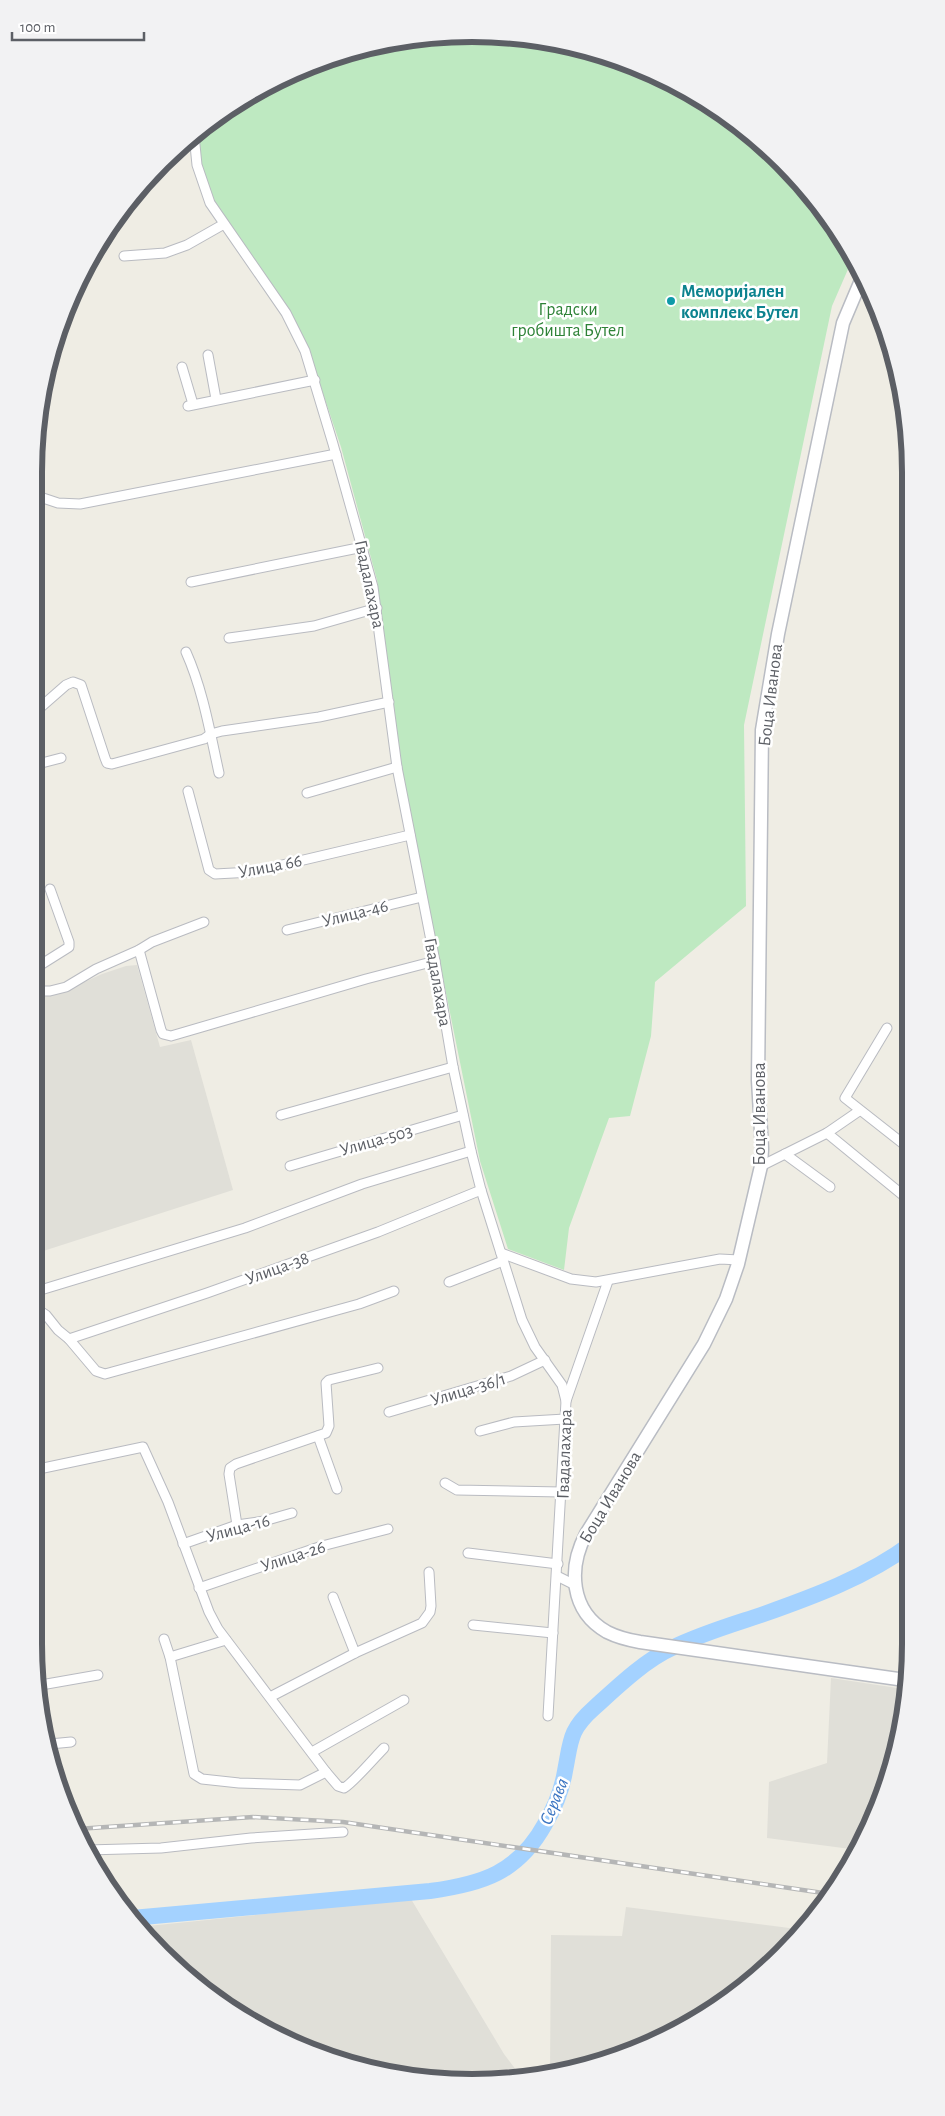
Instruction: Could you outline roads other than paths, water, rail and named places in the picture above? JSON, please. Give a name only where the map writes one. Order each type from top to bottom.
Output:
[{"type":"street","name":"Гвадалахара","points":[[194,145],[195,157],[202,184],[210,202],[286,313],[305,351],[336,454],[363,547],[377,608],[397,767],[435,961],[453,1067],[471,1151],[481,1190],[522,1320],[535,1347],[562,1385],[566,1401],[558,1576],[548,1716]]},
{"type":"street","points":[[124,256],[165,253],[187,245],[224,224]]},
{"type":"street","name":"Боца Иванова","points":[[859,285],[843,323],[778,634],[762,730],[758,1080],[762,1148],[761,1166],[739,1260],[726,1299],[704,1344],[581,1544],[574,1568],[574,1584],[582,1607],[596,1624],[619,1637],[640,1642],[901,1679]]},
{"type":"street","points":[[208,355],[216,399]]},
{"type":"street","points":[[182,367],[191,405],[314,380]]},
{"type":"street","points":[[42,498],[58,503],[80,504],[336,454]]},
{"type":"street","points":[[191,582],[363,547]]},
{"type":"street","points":[[229,638],[314,626],[377,608]]},
{"type":"street","points":[[186,652],[212,734],[219,773]]},
{"type":"street","points":[[42,706],[66,685],[73,682],[81,685],[105,758],[107,763],[112,764],[204,739],[212,734],[320,717],[389,702]]},
{"type":"street","points":[[42,763],[61,758]]},
{"type":"street","points":[[307,793],[397,767]]},
{"type":"street","name":"Улица 66","points":[[188,791],[209,870],[215,874],[252,872],[410,835]]},
{"type":"street","points":[[42,964],[69,947],[70,942],[50,889]]},
{"type":"street","name":"Улица-46","points":[[287,930],[422,897]]},
{"type":"street","points":[[42,991],[66,987],[96,969],[139,950],[165,935],[204,922]]},
{"type":"street","points":[[139,950],[161,1030],[163,1034],[171,1036],[366,979],[435,961]]},
{"type":"street","points":[[887,1028],[845,1098],[858,1111],[902,1143]]},
{"type":"street","points":[[281,1115],[453,1067]]},
{"type":"street","points":[[761,1166],[826,1133],[858,1111]]},
{"type":"street","name":"Улица-503","points":[[290,1166],[463,1115]]},
{"type":"street","points":[[826,1133],[902,1194]]},
{"type":"street","points":[[42,1290],[245,1228],[362,1184],[471,1151]]},
{"type":"street","points":[[785,1154],[830,1188]]},
{"type":"street","name":"Улица-38","points":[[69,1339],[207,1293],[378,1232],[481,1190]]},
{"type":"street","points":[[449,1282],[502,1257],[571,1278],[596,1282],[720,1258],[739,1260]]},
{"type":"street","points":[[566,1401],[608,1281]]},
{"type":"street","points":[[42,1312],[69,1339],[92,1367],[105,1374],[359,1304],[394,1291]]},
{"type":"street","name":"Улица-36/1","points":[[389,1412],[511,1376],[544,1360]]},
{"type":"street","points":[[237,1526],[229,1474],[233,1466],[326,1433],[330,1426],[326,1383],[329,1380],[378,1368]]},
{"type":"street","points":[[480,1431],[514,1422],[566,1419]]},
{"type":"street","points":[[318,1436],[337,1490]]},
{"type":"street","points":[[42,1468],[143,1447],[168,1502],[209,1612],[226,1640],[326,1772],[338,1786],[344,1788],[349,1786],[384,1748]]},
{"type":"street","points":[[445,1484],[457,1490],[562,1492]]},
{"type":"street","name":"Улица-16","points":[[183,1544],[237,1526],[264,1521],[292,1512]]},
{"type":"street","name":"Улица-26","points":[[199,1588],[322,1546],[388,1529]]},
{"type":"street","points":[[468,1553],[558,1564]]},
{"type":"street","points":[[270,1697],[354,1653],[422,1623],[430,1612],[431,1606],[429,1572]]},
{"type":"street","points":[[558,1576],[574,1584]]},
{"type":"street","points":[[333,1597],[354,1653]]},
{"type":"street","points":[[473,1625],[553,1633]]},
{"type":"street","points":[[164,1639],[170,1656],[194,1774],[202,1779],[239,1783],[300,1785],[326,1772]]},
{"type":"street","points":[[170,1656],[226,1640]]},
{"type":"street","points":[[44,1684],[98,1675]]},
{"type":"street","points":[[312,1752],[404,1700]]},
{"type":"street","points":[[55,1744],[71,1742]]},
{"type":"street","points":[[96,1850],[161,1848],[251,1838],[344,1832]]},
{"type":"waterway","name":"Серава","points":[[141,1917],[430,1891],[482,1880],[497,1873],[523,1854],[534,1841],[548,1818],[562,1785],[570,1744],[575,1730],[594,1708],[631,1675],[662,1653],[683,1643],[839,1585],[902,1550]]},
{"type":"railway","points":[[84,1828],[253,1817],[343,1822],[822,1893]]},
{"type":"place","name":"Меморијален комплекс Бутел","points":[[671,301]]},
{"type":"park label","name":"Градски гробишта Бутел","points":[[568,319]]}]
